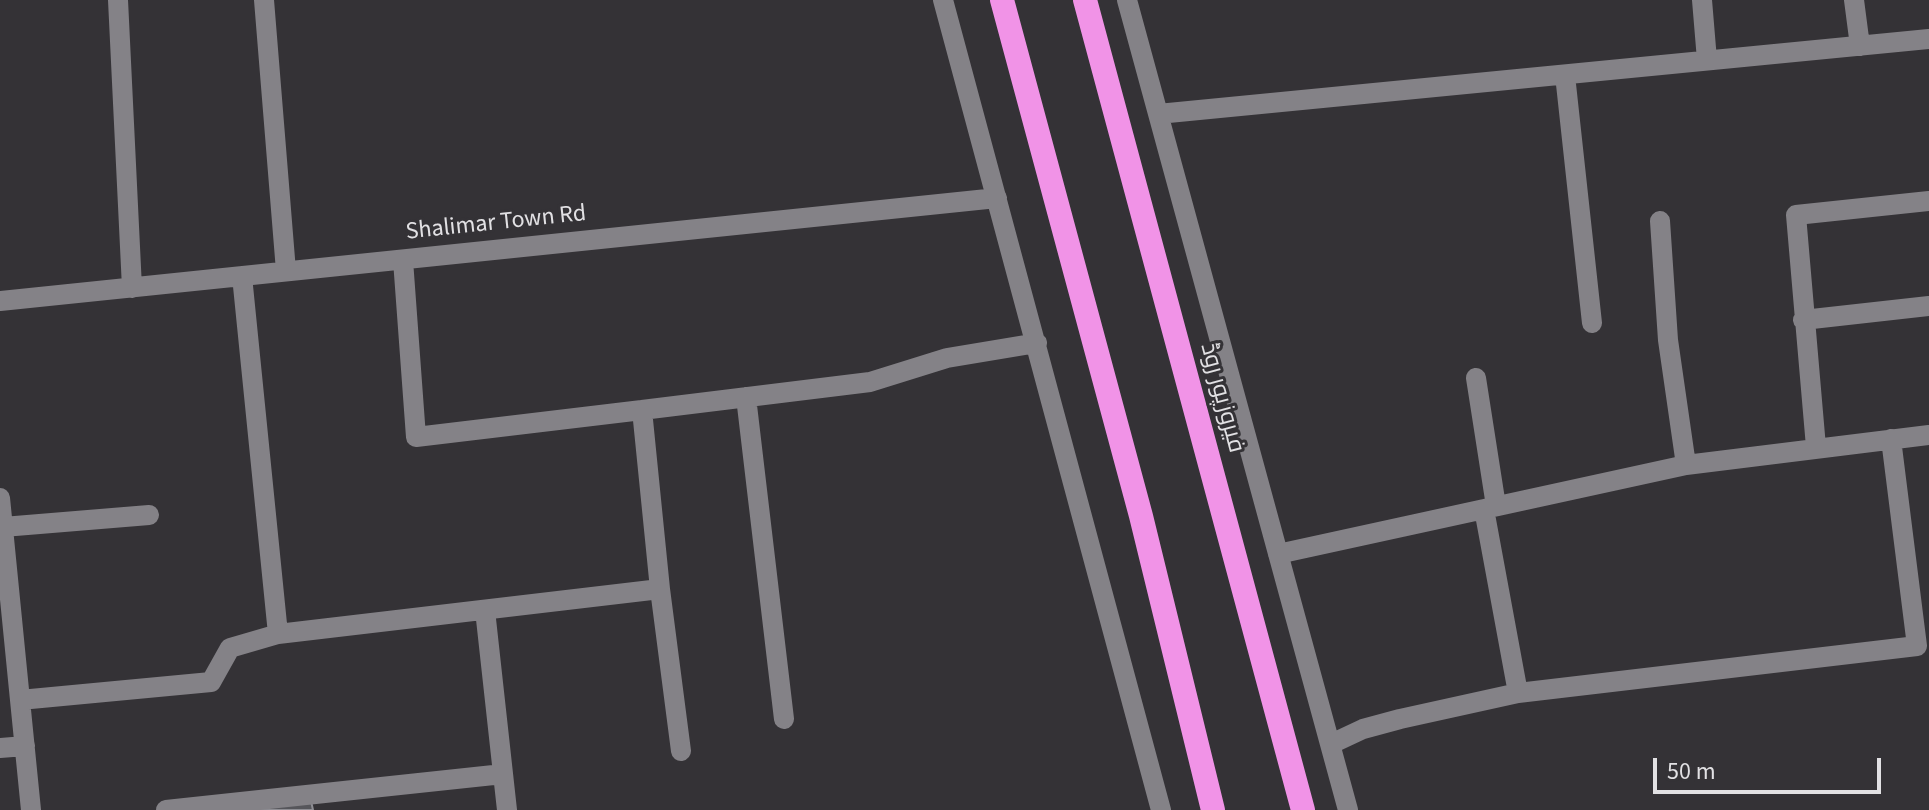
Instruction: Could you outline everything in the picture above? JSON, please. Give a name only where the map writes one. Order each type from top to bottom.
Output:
[{"type":"highway","points":[[1002,0],[1141,516],[1213,810]]},
{"type":"highway","name":"فیروزپور روڈ","points":[[1085,0],[1303,810]]},
{"type":"street","points":[[118,0],[132,288]]},
{"type":"street","points":[[264,0],[286,271]]},
{"type":"street","points":[[943,0],[1161,810]]},
{"type":"street","points":[[1127,0],[1348,810]]},
{"type":"street","points":[[1702,0],[1707,60]]},
{"type":"street","points":[[1854,0],[1860,46]]},
{"type":"street","points":[[1158,114],[1929,39]]},
{"type":"street","points":[[1565,75],[1592,323]]},
{"type":"street","name":"Shalimar Town Rd","points":[[0,301],[997,198]]},
{"type":"street","points":[[1816,447],[1796,215],[1929,201]]},
{"type":"street","points":[[1660,221],[1668,340],[1686,465]]},
{"type":"street","points":[[403,260],[416,437],[870,382],[947,358],[1037,343]]},
{"type":"street","points":[[242,276],[278,634]]},
{"type":"street","points":[[1803,320],[1929,306]]},
{"type":"street","points":[[1476,378],[1490,507],[1518,693]]},
{"type":"street","points":[[746,397],[784,719]]},
{"type":"street","points":[[642,410],[660,589],[681,751]]},
{"type":"street","points":[[1278,554],[1686,465],[1929,435]]},
{"type":"street","points":[[1331,744],[1387,722],[1518,693],[1917,646],[1891,439]]},
{"type":"street","points":[[0,498],[31,810]]},
{"type":"street","points":[[3,527],[149,515]]},
{"type":"street","points":[[20,700],[211,682],[230,648],[278,634],[660,589]]},
{"type":"street","points":[[485,610],[507,810]]},
{"type":"street","points":[[0,748],[25,746]]},
{"type":"street","points":[[166,810],[232,806],[503,774]]},
{"type":"building","points":[[311,801],[313,810],[242,810]]}]
